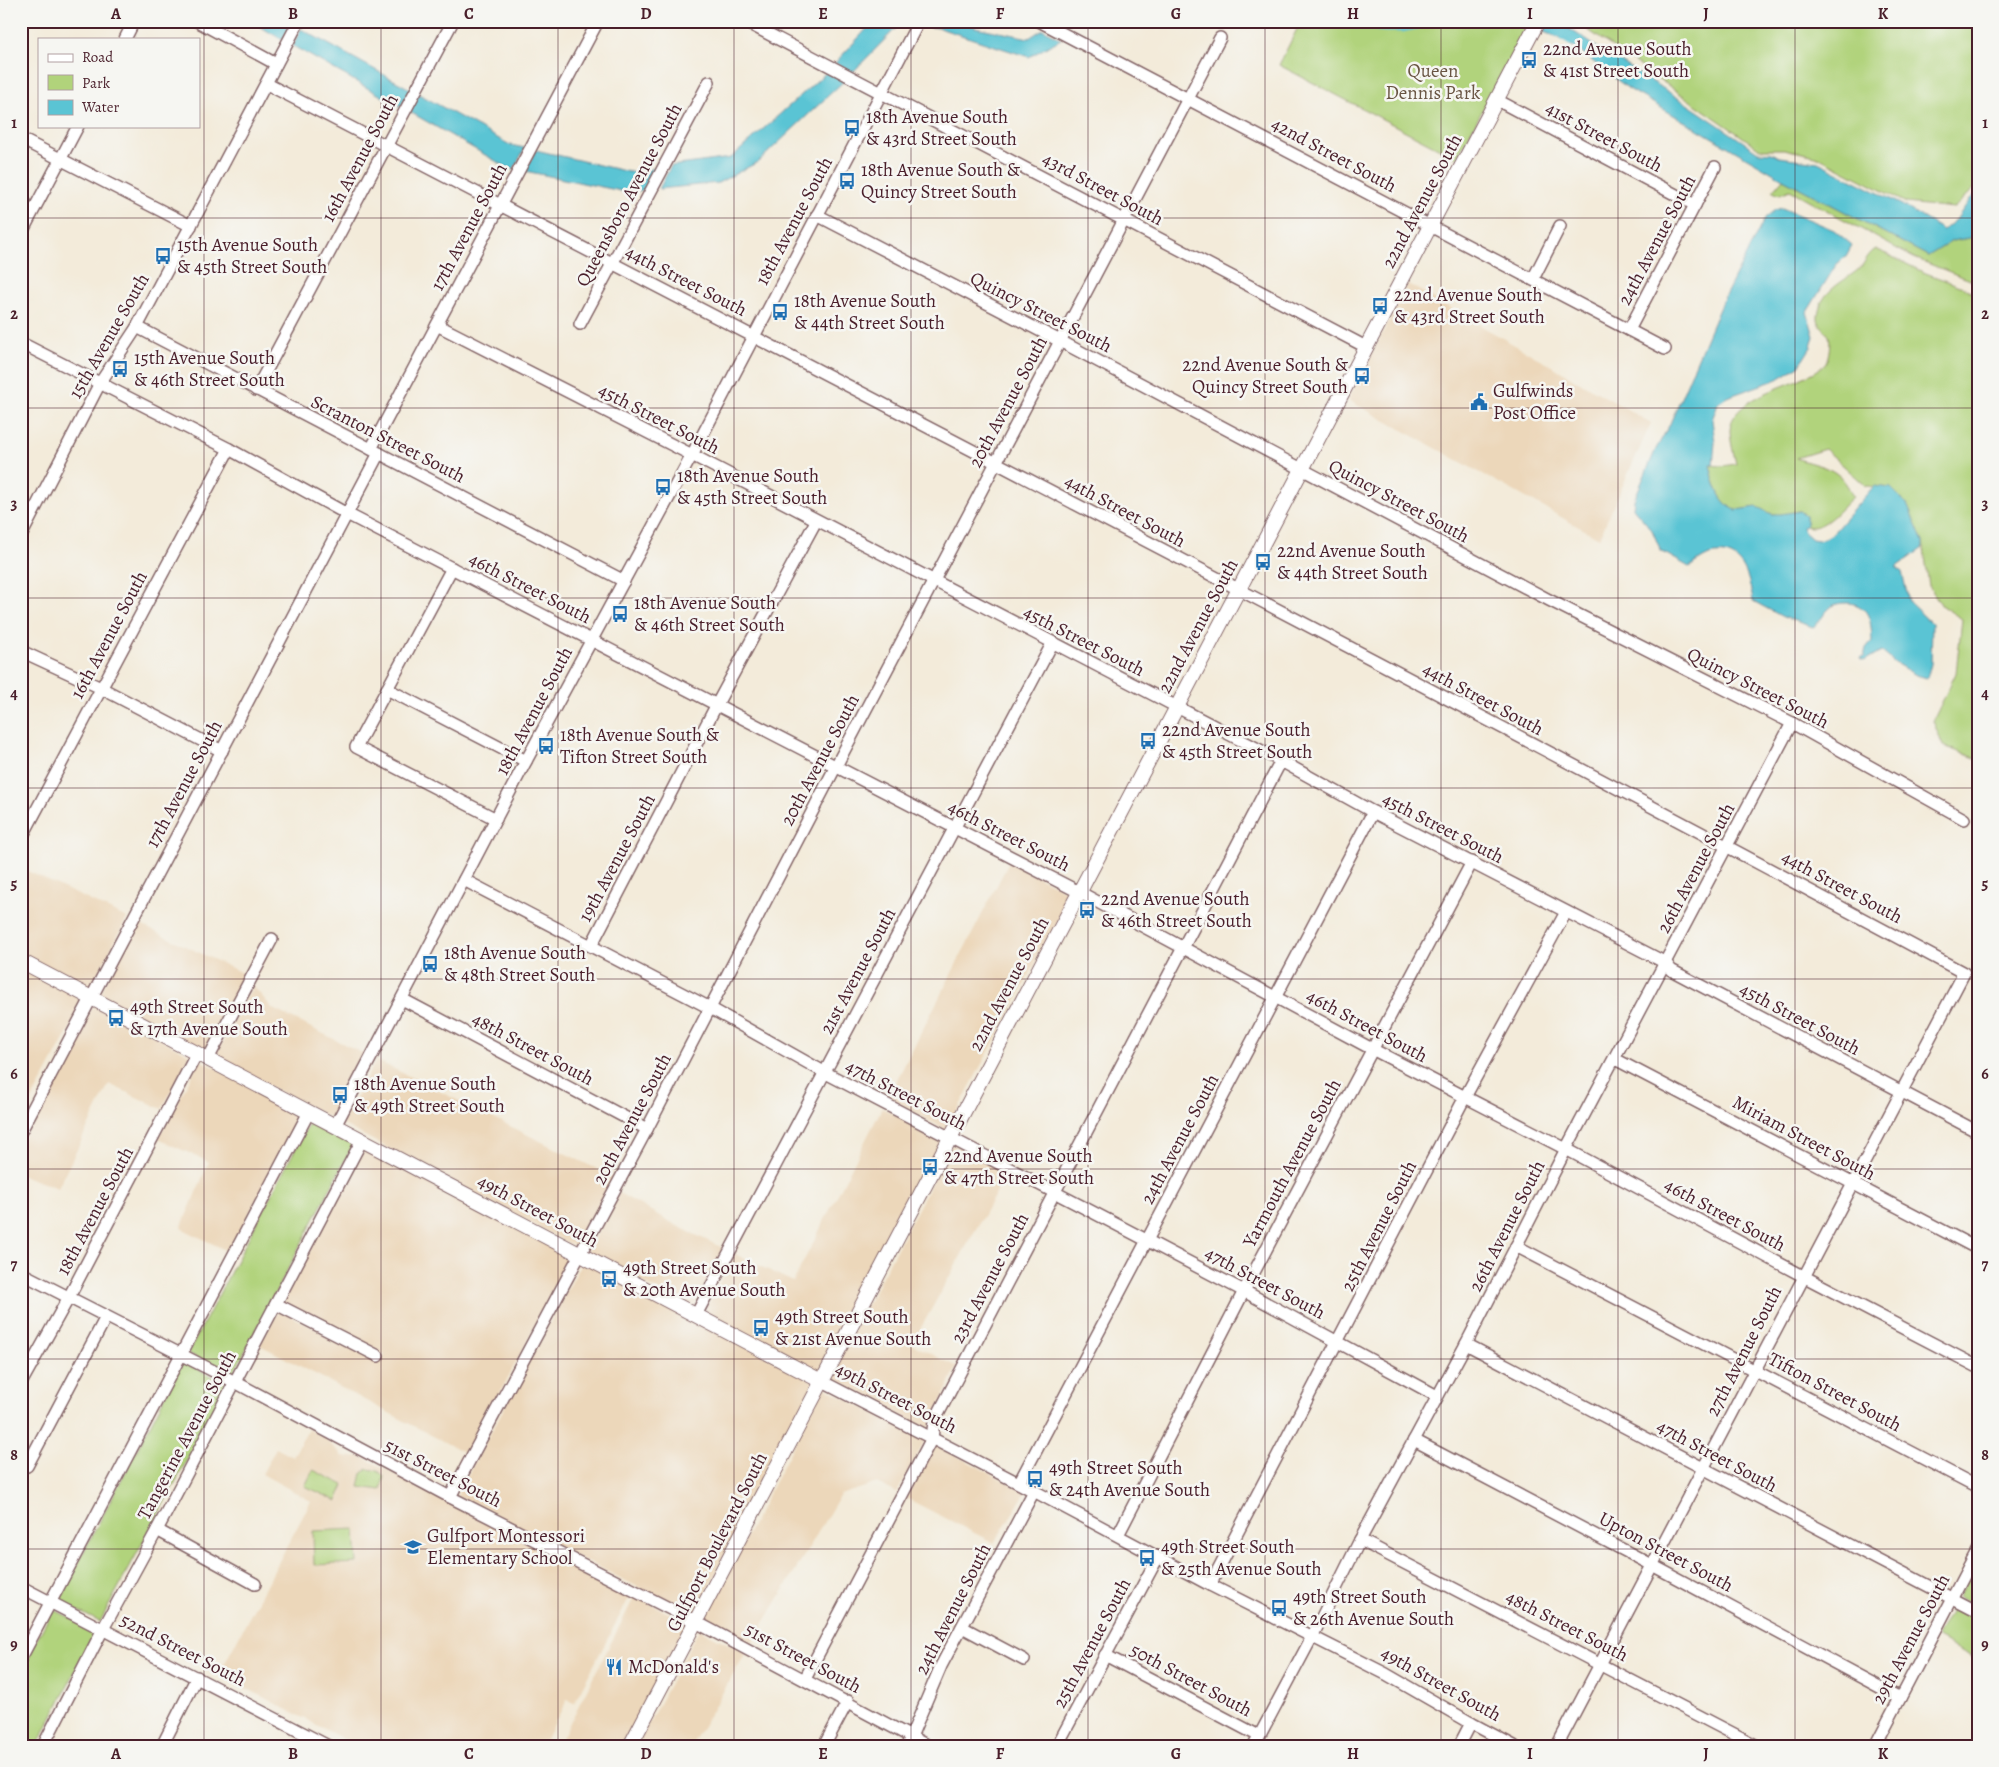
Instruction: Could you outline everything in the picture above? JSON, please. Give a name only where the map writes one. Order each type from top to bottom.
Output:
[{"type":"main road","name":"22nd Avenue South","points":[[821,1381],[1538,21]]},
{"type":"main road","name":"49th Street South","points":[[21,961],[821,1381]]},
{"type":"main road","name":"Gulfport Boulevard South","points":[[632,1745],[821,1381]]},
{"type":"street","points":[[126,38],[134,21]]},
{"type":"street","points":[[197,21],[276,64]]},
{"type":"street","name":"15th Avenue South","points":[[21,536],[100,383],[137,327],[299,21]]},
{"type":"street","name":"16th Avenue South","points":[[256,390],[453,21]]},
{"type":"street","name":"17th Avenue South","points":[[21,1131],[347,514],[375,451],[437,325],[598,21]]},
{"type":"street","name":"43rd Street South","points":[[744,21],[1366,348]]},
{"type":"street","name":"18th Avenue South","points":[[335,1126],[526,761],[692,455],[919,21]]},
{"type":"street","name":"42nd Street South","points":[[1039,21],[1665,349]]},
{"type":"street","name":"20th Avenue South","points":[[450,1497],[647,1129],[1220,38]]},
{"type":"street","name":"Queensboro Avenue South","points":[[580,324],[709,82]]},
{"type":"street","name":"44th Street South","points":[[266,84],[754,335],[1728,846],[1964,973]]},
{"type":"street","name":"41st Street South","points":[[1497,100],[1695,205]]},
{"type":"street","points":[[21,234],[77,128]]},
{"type":"street","points":[[21,139],[191,226]]},
{"type":"street","name":"24th Avenue South","points":[[1629,330],[1716,167]]},
{"type":"street","name":"Quincy Street South","points":[[817,215],[1302,468],[1548,600],[1792,724],[1964,819]]},
{"type":"street","points":[[1533,279],[1560,226]]},
{"type":"street","name":"45th Street South","points":[[437,325],[692,455],[1281,762],[1373,812],[1666,963],[1671,970],[1978,1132]]},
{"type":"street","name":"Scranton Street South","points":[[137,327],[624,581]]},
{"type":"street","name":"46th Street South","points":[[21,343],[228,449],[347,514],[1079,892],[1372,1050],[1466,1097],[1978,1367]]},
{"type":"street","name":"16th Avenue South","points":[[21,838],[228,449]]},
{"type":"street","name":"19th Avenue South","points":[[591,946],[717,704],[816,521]]},
{"type":"street","points":[[452,568],[356,747],[496,819]]},
{"type":"street","name":"21st Avenue South","points":[[696,1315],[1052,644]]},
{"type":"street","points":[[21,651],[101,688],[222,751]]},
{"type":"street","points":[[387,689],[526,761]]},
{"type":"street","name":"26th Avenue South","points":[[1257,1741],[1312,1637],[1360,1540],[1466,1344],[1566,1150],[1792,724]]},
{"type":"street","name":"23rd Avenue South","points":[[805,1679],[932,1438],[934,1422],[1281,762]]},
{"type":"street","name":"24th Avenue South","points":[[1019,1483],[1274,996],[1373,812]]},
{"type":"street","name":"Yarmouth Avenue South","points":[[1118,1535],[1244,1291],[1472,862]]},
{"type":"street","name":"47th Street South","points":[[464,880],[710,1008],[824,1072],[1244,1291],[1438,1396]]},
{"type":"street","name":"25th Avenue South","points":[[1210,1584],[1339,1342],[1466,1097],[1566,912]]},
{"type":"street","points":[[203,1056],[272,939]]},
{"type":"street","name":"27th Avenue South","points":[[1557,1746],[1964,973]]},
{"type":"street","name":"48th Street South","points":[[402,999],[647,1129]]},
{"type":"street","name":"18th Avenue South","points":[[21,1383],[203,1056]]},
{"type":"street","name":"Miriam Street South","points":[[1614,1059],[1978,1249]]},
{"type":"street","points":[[21,1658],[309,1112]]},
{"type":"street","name":"Tangerine Avenue South","points":[[43,1746],[102,1629],[157,1530],[362,1140]]},
{"type":"street","name":"Tifton Street South","points":[[1516,1246],[1978,1487]]},
{"type":"street","name":"51st Street South","points":[[21,1273],[235,1382],[450,1497],[805,1679],[848,1702],[910,1741],[928,1746]]},
{"type":"street","points":[[276,1304],[378,1356]]},
{"type":"street","points":[[27,1466],[106,1317]]},
{"type":"street","name":"47th Street South","points":[[1466,1344],[1978,1612]]},
{"type":"street","points":[[21,1357],[33,1363]]},
{"type":"street","name":"49th Street South","points":[[821,1381],[1386,1674],[1514,1746]]},
{"type":"street","name":"Upton Street South","points":[[1414,1440],[1652,1564],[1900,1698]]},
{"type":"street","name":"24th Avenue South","points":[[910,1741],[941,1666],[1034,1490]]},
{"type":"street","points":[[157,1530],[255,1584]]},
{"type":"street","name":"48th Street South","points":[[1360,1540],[1757,1746]]},
{"type":"street","name":"29th Avenue South","points":[[1874,1746],[1978,1549]]},
{"type":"street","name":"25th Avenue South","points":[[1056,1746],[1158,1557]]},
{"type":"street","name":"52nd Street South","points":[[21,1587],[320,1744]]},
{"type":"street","points":[[962,1627],[1024,1660]]},
{"type":"street","name":"50th Street South","points":[[1105,1655],[1257,1741]]},
{"type":"street","points":[[162,1746],[197,1678]]},
{"type":"street","points":[[824,1746],[848,1702]]},
{"type":"street","points":[[1459,1746],[1471,1723]]},
{"type":"shaded area","points":[[1408,284],[1651,423],[1599,538],[1348,400]]},
{"type":"shaded area","points":[[1009,862],[1072,894],[947,1130],[887,1099]]},
{"type":"shaded area","points":[[21,868],[127,918],[89,991],[21,955]]},
{"type":"shaded area","points":[[137,923],[240,972],[245,978],[206,1052],[99,996]]},
{"type":"shaded area","points":[[21,966],[85,1000],[21,1120]]},
{"type":"shaded area","points":[[253,986],[273,1009],[366,1055],[333,1119],[215,1057]]},
{"type":"shaded area","points":[[94,1004],[190,1055],[162,1109],[109,1084],[58,1188],[21,1175],[21,1142]]},
{"type":"shaded area","points":[[200,1060],[302,1114],[229,1252],[181,1228],[209,1162],[158,1139]]},
{"type":"shaded area","points":[[376,1060],[615,1178],[578,1248],[342,1124]]},
{"type":"shaded area","points":[[882,1108],[943,1139],[819,1374],[703,1313],[735,1254],[793,1282]]},
{"type":"shaded area","points":[[952,1144],[1007,1173],[912,1344],[957,1367],[928,1430],[828,1379]]},
{"type":"shaded area","points":[[365,1147],[573,1256],[467,1454],[260,1345],[279,1310],[380,1363],[385,1355],[283,1302]]},
{"type":"shaded area","points":[[619,1193],[681,1228],[725,1249],[694,1309],[587,1253]]},
{"type":"shaded area","points":[[583,1261],[814,1382],[694,1615],[457,1496]]},
{"type":"shaded area","points":[[824,1387],[925,1440],[897,1493],[877,1483],[840,1495],[751,1645],[703,1620]]},
{"type":"shaded area","name":"Gulfport Montessori Elementary School","points":[[308,1429],[324,1437],[342,1456],[360,1456],[631,1594],[574,1703],[567,1700],[542,1746],[357,1746],[219,1674],[311,1501],[262,1474],[276,1448],[293,1457]]},
{"type":"shaded area","points":[[935,1445],[1026,1492],[994,1543],[906,1498]]},
{"type":"shaded area","points":[[635,1596],[690,1624],[625,1746],[558,1746]]},
{"type":"shaded area","points":[[699,1629],[746,1653],[691,1746],[644,1746],[638,1743]]},
{"type":"green space","name":"Queen Dennis Park","points":[[1301,21],[1385,31],[1403,31],[1448,21],[1530,21],[1457,158],[1279,65]]},
{"type":"green space","points":[[1575,21],[1978,21],[1978,185],[1954,208],[1906,203],[1816,156],[1784,149],[1760,149]]},
{"type":"green space","points":[[1783,179],[1928,256],[1952,241],[1970,238],[1978,225],[1978,283],[1914,258],[1790,190],[1780,194],[1773,191]]},
{"type":"green space","points":[[1876,249],[1923,272],[1963,287],[1978,296],[1978,759],[1943,746],[1933,721],[1956,673],[1962,619],[1942,606],[1929,586],[1923,542],[1891,488],[1866,486],[1825,449],[1796,458],[1822,466],[1836,473],[1848,487],[1853,497],[1831,518],[1819,526],[1813,527],[1806,526],[1806,515],[1800,511],[1773,514],[1753,508],[1736,510],[1730,508],[1721,498],[1710,465],[1736,464],[1730,430],[1733,420],[1739,411],[1748,403],[1759,396],[1810,374],[1824,365],[1828,356],[1830,341],[1829,336],[1818,319],[1823,300],[1833,288],[1859,269]]},
{"type":"green space","points":[[313,1123],[335,1130],[346,1137],[353,1145],[232,1376],[188,1353],[308,1125]]},
{"type":"green space","points":[[183,1362],[228,1384],[100,1622],[58,1601]]},
{"type":"green space","points":[[368,1469],[378,1471],[384,1476],[381,1490],[359,1487],[362,1473]]},
{"type":"green space","points":[[313,1470],[344,1485],[337,1501],[305,1486]]},
{"type":"green space","points":[[355,1529],[357,1563],[314,1565],[313,1531]]},
{"type":"green space","points":[[1978,1560],[1978,1607],[1959,1597]]},
{"type":"green space","points":[[1954,1605],[1978,1617],[1978,1660],[1937,1637]]},
{"type":"green space","points":[[53,1609],[96,1631],[37,1746],[21,1746],[21,1670]]},
{"type":"water","points":[[250,21],[287,21],[292,24],[283,40]]},
{"type":"water","points":[[874,21],[913,21],[911,24],[901,23],[853,72],[835,63]]},
{"type":"water","points":[[925,21],[958,21],[975,27],[1029,38],[1043,29],[1061,39],[1029,57],[939,28],[923,26]]},
{"type":"water","points":[[1335,21],[1428,21],[1402,27],[1384,27]]},
{"type":"water","points":[[1544,21],[1559,24],[1574,32],[1758,152],[1818,162],[1902,205],[1943,230],[1956,220],[1978,191],[1978,225],[1970,238],[1952,241],[1928,256],[1783,179],[1629,89],[1566,41],[1539,30]]},
{"type":"water","points":[[301,29],[410,89],[401,107],[293,46]]},
{"type":"water","points":[[829,70],[846,79],[758,162],[718,183],[659,189],[671,166],[731,158]]},
{"type":"water","points":[[419,94],[510,145],[525,148],[514,169],[508,168],[410,112]]},
{"type":"water","points":[[536,150],[629,172],[658,168],[646,190],[626,192],[525,171]]},
{"type":"water","points":[[1782,208],[1834,230],[1852,245],[1846,256],[1836,265],[1807,312],[1814,336],[1811,347],[1799,366],[1778,379],[1727,397],[1718,403],[1712,420],[1715,442],[1713,465],[1710,465],[1715,485],[1725,502],[1736,510],[1757,507],[1772,514],[1800,511],[1806,515],[1806,526],[1802,527],[1804,532],[1812,539],[1818,540],[1832,534],[1874,486],[1891,488],[1907,504],[1923,542],[1923,548],[1896,567],[1902,572],[1909,602],[1932,624],[1931,664],[1927,678],[1916,675],[1895,663],[1881,651],[1864,661],[1861,660],[1860,658],[1864,657],[1866,648],[1872,641],[1870,622],[1862,608],[1849,603],[1835,605],[1828,609],[1813,627],[1783,617],[1753,601],[1746,573],[1737,559],[1730,555],[1710,555],[1689,567],[1661,551],[1652,530],[1633,508],[1634,500],[1656,449],[1669,426],[1721,304],[1765,218],[1775,210]]},
{"type":"waterway","points":[[1298,21],[1385,31],[1403,31],[1448,21]]},
{"type":"waterway","points":[[1561,39],[1571,45]]},
{"type":"place","name":"22nd Avenue South & 41st Street South","points":[[1529,60]]},
{"type":"place","name":"18th Avenue South & 43rd Street South","points":[[852,128]]},
{"type":"place","name":"18th Avenue South & Quincy Street South","points":[[847,181]]},
{"type":"place","name":"15th Avenue South & 45th Street South","points":[[163,256]]},
{"type":"place","name":"22nd Avenue South & 43rd Street South","points":[[1380,306]]},
{"type":"place","name":"18th Avenue South & 44th Street South","points":[[780,312]]},
{"type":"place","name":"15th Avenue South & 46th Street South","points":[[120,369]]},
{"type":"place","name":"22nd Avenue South & Quincy Street South","points":[[1362,376]]},
{"type":"place","name":"Gulfwinds Post Office","points":[[1479,402]]},
{"type":"place","name":"18th Avenue South & 45th Street South","points":[[663,487]]},
{"type":"place","name":"22nd Avenue South & 44th Street South","points":[[1263,562]]},
{"type":"place","name":"18th Avenue South & 46th Street South","points":[[620,614]]},
{"type":"place","name":"22nd Avenue South & 45th Street South","points":[[1148,741]]},
{"type":"place","name":"18th Avenue South & Tifton Street South","points":[[546,746]]},
{"type":"place","name":"22nd Avenue South & 46th Street South","points":[[1087,910]]},
{"type":"place","name":"18th Avenue South & 48th Street South","points":[[430,964]]},
{"type":"place","name":"49th Street South & 17th Avenue South","points":[[116,1018]]},
{"type":"place","name":"18th Avenue South & 49th Street South","points":[[340,1095]]},
{"type":"place","name":"22nd Avenue South & 47th Street South","points":[[930,1167]]},
{"type":"place","name":"49th Street South & 20th Avenue South","points":[[609,1279]]},
{"type":"place","name":"49th Street South & 21st Avenue South","points":[[761,1328]]},
{"type":"place","name":"49th Street South & 24th Avenue South","points":[[1035,1479]]},
{"type":"place","name":"Gulfport Montessori Elementary School","points":[[413,1547]]},
{"type":"place","name":"49th Street South & 25th Avenue South","points":[[1147,1558]]},
{"type":"place","name":"49th Street South & 26th Avenue South","points":[[1279,1608]]},
{"type":"place","name":"McDonald's","points":[[614,1667]]}]
